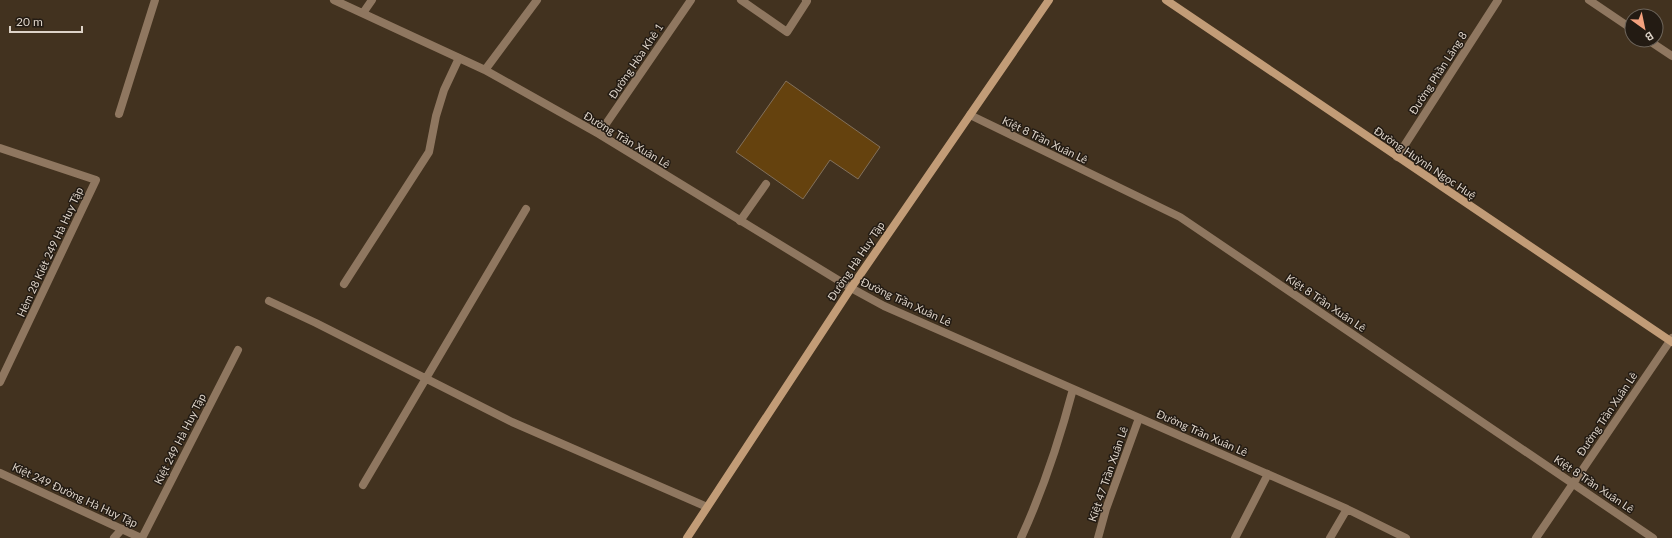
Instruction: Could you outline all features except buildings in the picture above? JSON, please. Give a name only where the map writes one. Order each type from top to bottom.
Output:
[{"type":"street","points":[[119,114],[155,0]]},
{"type":"street","name":"Đường Trần Xuân Lê","points":[[334,0],[485,70],[599,134],[851,288],[884,306],[1347,509],[1406,538]]},
{"type":"street","points":[[363,13],[372,0]]},
{"type":"street","points":[[485,70],[537,0]]},
{"type":"street","name":"Đường Hòa Khê 1","points":[[599,134],[691,0]]},
{"type":"street","points":[[741,0],[787,32],[807,1],[806,0]]},
{"type":"street","name":"Đường Hà Huy Tập","points":[[687,538],[851,288],[1050,0]]},
{"type":"street","name":"Đường Huỳnh Ngọc Huệ","points":[[1166,0],[1671,341]]},
{"type":"street","name":"Đường Phần Lăng 8","points":[[1397,157],[1498,0]]},
{"type":"street","points":[[1589,0],[1624,24]]},
{"type":"street","points":[[1660,48],[1672,56]]},
{"type":"street","points":[[344,284],[429,152],[436,116],[444,90],[459,58]]},
{"type":"street","name":"Kiệt 8 Trần Xuân Lê","points":[[970,115],[1180,217],[1653,538]]},
{"type":"street","name":"Hẻm 28 Kiêt 249 Hà Huy Tập","points":[[0,148],[96,180],[0,382]]},
{"type":"street","points":[[740,220],[766,184]]},
{"type":"street","points":[[363,485],[526,209]]},
{"type":"street","points":[[269,301],[316,323],[512,422],[707,507]]},
{"type":"street","name":"Đường Trần Xuân Lê","points":[[1536,538],[1671,341]]},
{"type":"street","name":"Kiệt 249 Hà Huy Tập","points":[[141,538],[238,350]]},
{"type":"street","points":[[1021,538],[1046,481],[1060,438],[1073,389]]},
{"type":"street","name":"Kiệt 47 Trần Xuân Lê","points":[[1098,538],[1106,509],[1139,418]]},
{"type":"street","name":"Kiệt 249 Đường Hà Huy Tập","points":[[0,473],[141,538]]},
{"type":"street","points":[[1235,538],[1268,474]]},
{"type":"street","points":[[1330,538],[1347,509]]},
{"type":"street","points":[[114,538],[122,529]]}]
